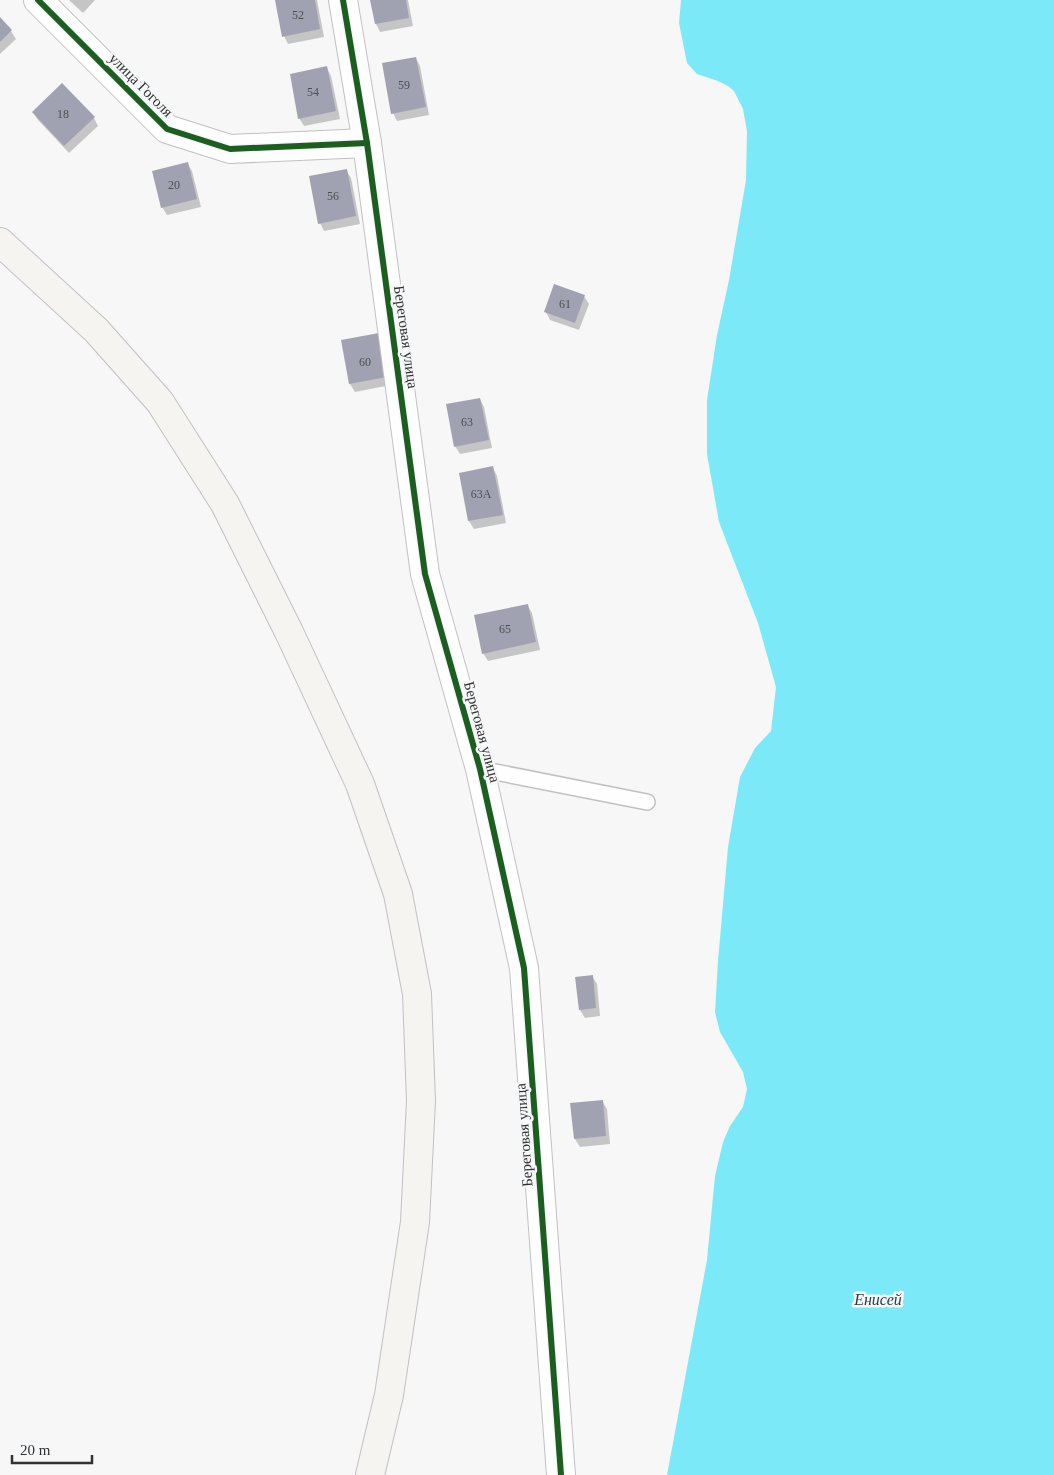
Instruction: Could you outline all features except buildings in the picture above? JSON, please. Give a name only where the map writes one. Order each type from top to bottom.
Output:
[{"type":"main road","points":[[0,242],[96,330],[160,402],[224,504],[289,632],[360,784],[398,894],[417,994],[421,1101],[415,1222],[389,1395],[370,1475]]},
{"type":"street","name":"улица Гоголя","points":[[38,0],[167,129],[230,149],[367,143]]},
{"type":"street","name":"Береговая улица","points":[[343,0],[367,143],[426,574],[480,769],[524,968],[561,1475]]},
{"type":"lane","points":[[480,769],[648,802]]},
{"type":"water","name":"Енисей","points":[[681,0],[1054,0],[1054,1475],[667,1475],[707,1260],[715,1176],[723,1142],[730,1126],[743,1107],[747,1089],[743,1072],[720,1032],[715,1012],[718,961],[728,847],[740,777],[755,748],[771,731],[776,687],[758,623],[719,522],[707,454],[707,400],[746,180],[747,131],[743,109],[734,91],[718,81],[697,74],[687,63],[679,23]]},
{"type":"cycle path","points":[[38,0],[167,129],[230,149],[367,143]]},
{"type":"cycle path","points":[[343,0],[367,143],[425,574],[480,769],[524,968],[561,1475]]}]
